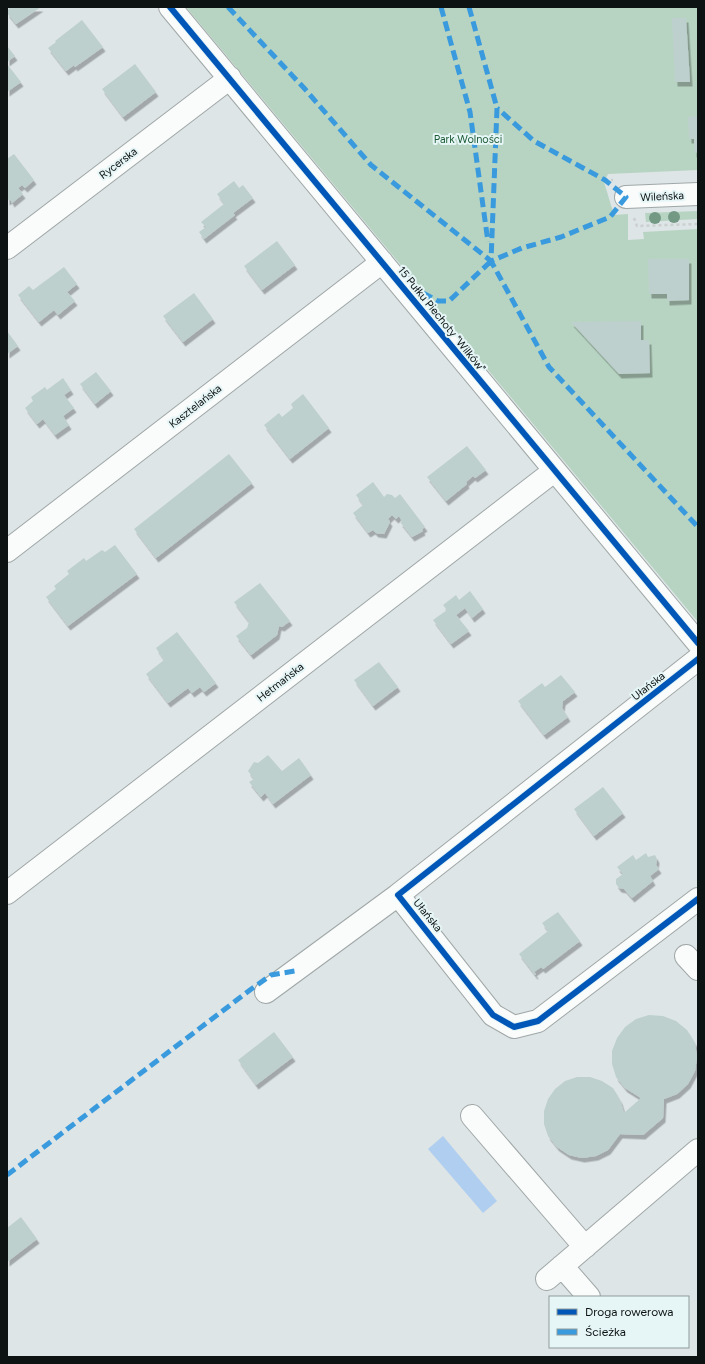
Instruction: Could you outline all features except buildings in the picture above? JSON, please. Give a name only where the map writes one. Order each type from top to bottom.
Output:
[{"type":"street","name":"15 Pułku Piechoty \"Wilków\"","points":[[170,7],[698,643]]},
{"type":"street","name":"Rycerska","points":[[7,248],[230,78]]},
{"type":"street","name":"Wileńska","points":[[626,197],[698,194]]},
{"type":"street","name":"Kasztelańska","points":[[7,551],[382,262]]},
{"type":"street","name":"Hetmańska","points":[[7,893],[554,471]]},
{"type":"street","name":"Ułańska","points":[[698,659],[398,895],[493,1015],[514,1026],[538,1021],[698,899]]},
{"type":"street","points":[[266,992],[398,895]]},
{"type":"street","points":[[472,1116],[585,1247]]},
{"type":"street","points":[[587,1296],[555,1272],[698,1150]]},
{"type":"path","points":[[626,197],[637,226],[698,224]]},
{"type":"green space","name":"Park Wolności","points":[[186,7],[698,7],[698,170],[608,174],[604,182],[614,215],[628,214],[628,240],[644,239],[643,232],[698,229],[698,622]]},
{"type":"green space","points":[[698,211],[698,219],[646,222],[645,213]]},
{"type":"water","points":[[443,1136],[497,1201],[483,1213],[428,1149]]},
{"type":"marked path","points":[[228,7],[304,88],[371,165],[491,261],[522,248],[561,237],[610,217],[626,197],[605,180],[534,141],[497,108]]},
{"type":"marked path","points":[[441,7],[470,112],[488,242]]},
{"type":"marked path","points":[[469,7],[497,108],[491,261],[549,367],[698,527]]},
{"type":"marked path","points":[[423,293],[438,301],[449,301],[491,261],[490,258]]},
{"type":"marked path","points":[[7,1175],[271,975],[295,971]]},
{"type":"cycle path","points":[[170,7],[698,643]]},
{"type":"cycle path","points":[[698,659],[398,895],[493,1015],[514,1027],[538,1021],[698,899]]}]
